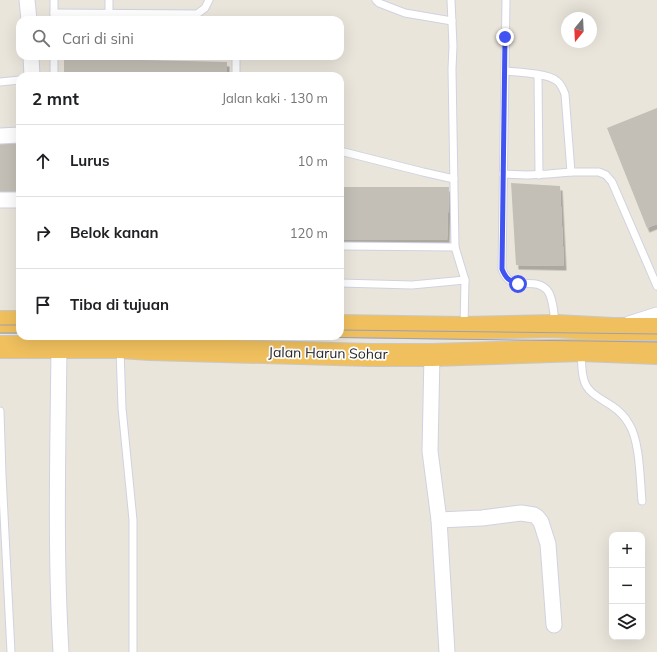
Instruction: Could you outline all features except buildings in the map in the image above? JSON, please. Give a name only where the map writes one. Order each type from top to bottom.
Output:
[{"type":"highway","name":"Jalan Harun Sohar","points":[[344,326],[464,319],[556,326],[657,329]]},
{"type":"highway","points":[[0,322],[16,322]]},
{"type":"highway","name":"Jalan Harun Sohar","points":[[0,347],[36,341],[59,347],[120,347],[371,355],[432,355],[581,350],[657,352]]},
{"type":"street","points":[[27,0],[29,16]]},
{"type":"street","points":[[31,60],[32,72]]},
{"type":"street","points":[[0,136],[16,136]]},
{"type":"street","points":[[0,200],[16,200]]},
{"type":"street","points":[[613,328],[657,315]]},
{"type":"street","points":[[59,347],[59,609],[62,652]]},
{"type":"street","points":[[432,355],[430,451],[439,520],[447,652]]},
{"type":"street","points":[[439,520],[482,518],[521,513],[534,515],[540,519],[548,544],[554,624]]},
{"type":"lane","points":[[54,0],[54,16],[197,14],[205,8],[209,0]]},
{"type":"lane","points":[[109,0],[109,16]]},
{"type":"lane","points":[[376,0],[379,3],[405,13],[452,21]]},
{"type":"lane","points":[[451,0],[453,46],[452,69],[455,247],[465,280],[466,297],[464,319]]},
{"type":"lane","points":[[506,0],[502,269],[504,275],[518,284],[535,284],[548,290],[551,297],[556,326]]},
{"type":"lane","points":[[54,60],[54,72]]},
{"type":"lane","points":[[236,60],[236,72]]},
{"type":"lane","points":[[505,71],[549,76],[562,86],[565,94],[571,172]]},
{"type":"lane","points":[[538,75],[539,175]]},
{"type":"lane","points":[[0,82],[16,80]]},
{"type":"lane","points":[[344,152],[454,179]]},
{"type":"lane","points":[[503,174],[539,175],[571,172],[599,172],[606,175],[612,182],[657,286]]},
{"type":"lane","points":[[344,246],[455,247]]},
{"type":"lane","points":[[344,283],[412,284],[465,280]]},
{"type":"lane","points":[[120,347],[122,408],[133,520],[133,652]]},
{"type":"lane","points":[[581,350],[583,379],[586,386],[621,414],[633,432],[637,448],[642,501]]},
{"type":"lane","points":[[0,411],[11,652]]},
{"type":"tram line","points":[[0,325],[16,325]]},
{"type":"tram line","points":[[344,330],[657,334]]},
{"type":"tram line","points":[[0,333],[16,333]]},
{"type":"tram line","points":[[344,338],[657,342]]},
{"type":"route","points":[[505,37],[506,54],[502,269],[504,275],[518,284]]}]
